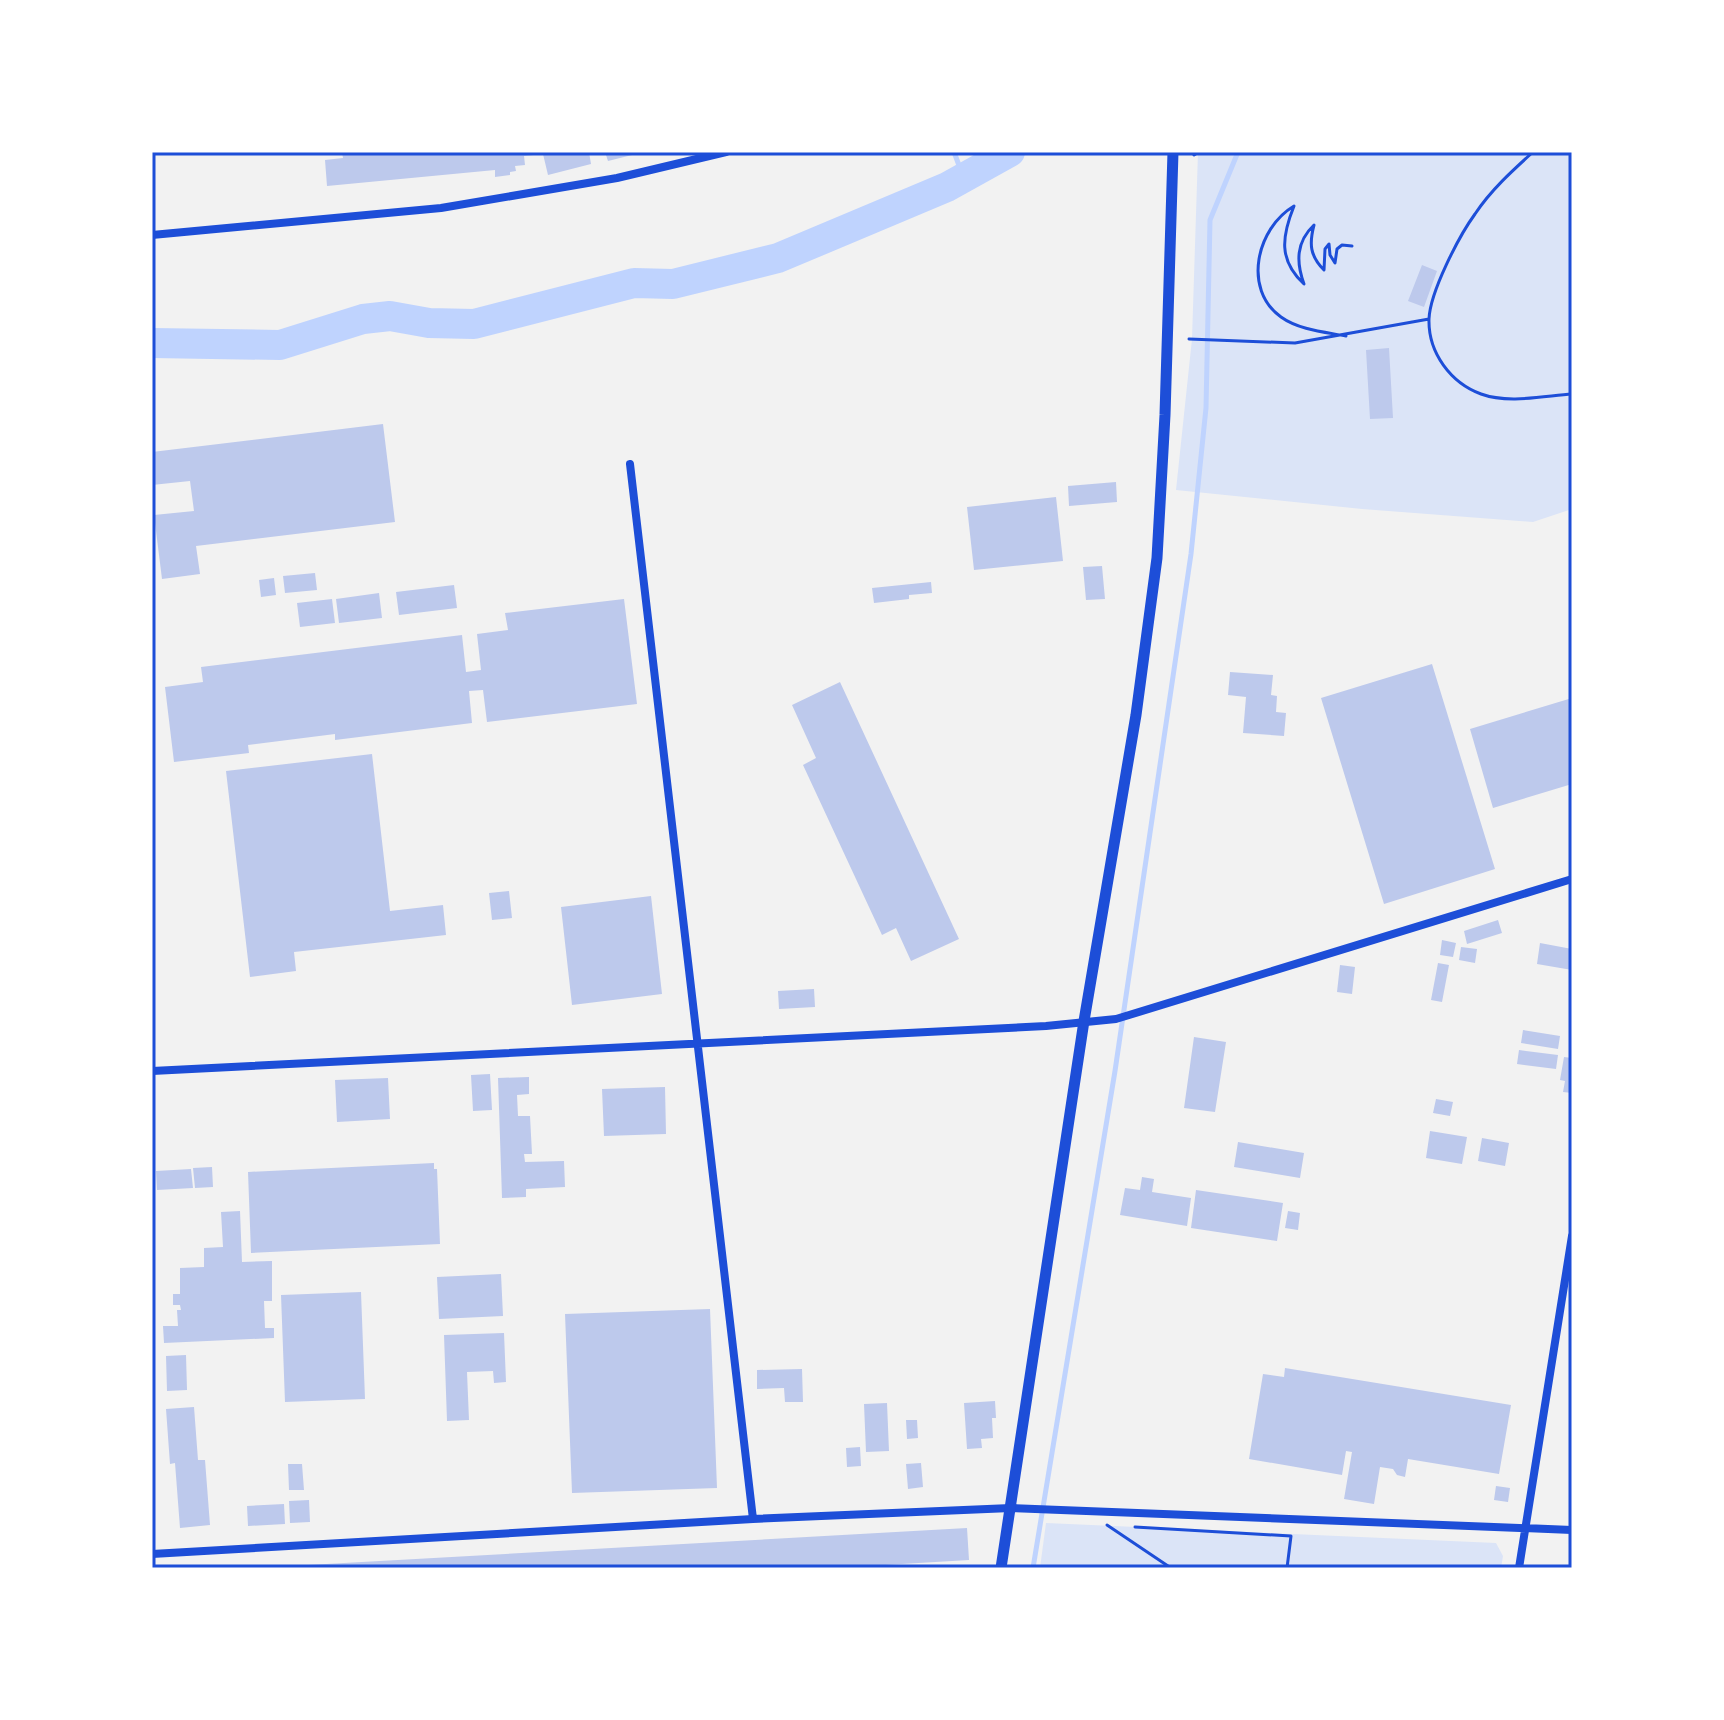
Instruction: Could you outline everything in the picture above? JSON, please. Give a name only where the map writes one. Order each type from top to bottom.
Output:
[{"type":"street","points":[[152,235],[441,208],[617,178],[726,152]]},
{"type":"street","points":[[1001,1568],[1084,1021],[1136,715],[1157,558],[1173,152]]},
{"type":"street","points":[[630,464],[753,1519]]},
{"type":"street","points":[[152,1071],[1046,1026],[1116,1019],[1572,879]]},
{"type":"street","points":[[1519,1568],[1572,1236]]},
{"type":"street","points":[[152,1554],[753,1519],[1011,1508],[1572,1530]]},
{"type":"path","points":[[1194,155],[1199,152]]},
{"type":"path","points":[[1533,152],[1501,181],[1475,213],[1452,252],[1429,319],[1434,347],[1444,369],[1462,385],[1483,395],[1511,398],[1572,394]]},
{"type":"path","points":[[1346,336],[1308,329],[1281,317],[1265,300],[1259,280],[1258,260],[1272,225],[1294,206],[1284,231],[1284,247],[1293,275],[1304,284],[1298,258],[1305,234],[1314,225],[1310,238],[1311,252],[1324,270],[1325,249],[1329,244],[1335,263],[1337,249],[1342,245],[1352,246]]},
{"type":"path","points":[[1189,339],[1295,343],[1429,319]]},
{"type":"path","points":[[1171,1568],[1107,1525],[1291,1536],[1287,1568]]},
{"type":"shaded area","points":[[1198,152],[1572,152],[1572,509],[1533,522],[1176,490],[1192,339]]},
{"type":"shaded area","points":[[1046,1523],[1496,1543],[1503,1556],[1501,1568],[1040,1568]]},
{"type":"building","points":[[342,152],[589,152],[591,164],[548,175],[543,154],[524,156],[525,165],[515,166],[516,171],[510,172],[510,175],[495,177],[495,170],[327,186],[325,160],[343,158]]},
{"type":"building","points":[[605,152],[640,152],[640,153],[608,161]]},
{"type":"building","points":[[1422,265],[1437,271],[1424,307],[1408,301]]},
{"type":"building","points":[[1389,348],[1393,418],[1370,419],[1366,350]]},
{"type":"building","points":[[383,424],[395,522],[196,546],[200,574],[162,579],[154,515],[194,511],[190,481],[152,485],[152,452]]},
{"type":"building","points":[[1116,482],[1117,502],[1069,506],[1068,486]]},
{"type":"building","points":[[1056,497],[1063,561],[974,570],[967,507]]},
{"type":"building","points":[[1102,566],[1105,599],[1086,600],[1083,567]]},
{"type":"building","points":[[315,573],[317,590],[285,593],[283,576]]},
{"type":"building","points":[[274,578],[276,595],[261,597],[259,580]]},
{"type":"building","points":[[931,582],[932,593],[874,603],[872,588]]},
{"type":"building","points":[[454,585],[457,608],[399,615],[396,592]]},
{"type":"building","points":[[379,593],[382,618],[339,623],[336,599]]},
{"type":"building","points":[[332,599],[335,623],[300,627],[297,603]]},
{"type":"building","points":[[624,599],[637,704],[487,722],[483,690],[469,691],[472,723],[335,740],[335,734],[248,745],[249,753],[174,762],[165,687],[203,682],[201,667],[462,635],[466,672],[481,670],[477,634],[508,630],[505,613]]},
{"type":"building","points":[[1432,664],[1495,869],[1384,904],[1321,698]]},
{"type":"building","points":[[1230,672],[1273,675],[1271,695],[1277,696],[1276,712],[1286,713],[1284,736],[1243,733],[1246,697],[1228,695]]},
{"type":"building","points":[[840,682],[959,939],[911,961],[896,928],[882,935],[803,765],[816,758],[792,705]]},
{"type":"building","points":[[1572,698],[1572,784],[1493,808],[1470,729]]},
{"type":"building","points":[[372,754],[390,911],[443,905],[446,935],[294,952],[296,971],[250,977],[226,771]]},
{"type":"building","points":[[509,891],[512,918],[492,920],[489,893]]},
{"type":"building","points":[[651,896],[662,994],[572,1005],[561,907]]},
{"type":"building","points":[[1498,920],[1502,933],[1467,944],[1464,931]]},
{"type":"building","points":[[1442,940],[1456,943],[1453,957],[1440,955]]},
{"type":"building","points":[[1540,943],[1572,949],[1572,970],[1537,964]]},
{"type":"building","points":[[1461,947],[1477,949],[1475,963],[1459,960]]},
{"type":"building","points":[[1438,963],[1449,965],[1442,1002],[1431,1000]]},
{"type":"building","points":[[1340,965],[1355,967],[1352,994],[1337,992]]},
{"type":"building","points":[[814,989],[815,1007],[779,1009],[778,991]]},
{"type":"building","points":[[1523,1030],[1560,1036],[1558,1049],[1521,1043]]},
{"type":"building","points":[[1194,1037],[1226,1042],[1215,1112],[1184,1108]]},
{"type":"building","points":[[1519,1050],[1558,1055],[1556,1069],[1517,1064]]},
{"type":"building","points":[[1564,1057],[1572,1058],[1572,1093],[1563,1092],[1565,1081],[1560,1080]]},
{"type":"building","points":[[490,1074],[492,1110],[473,1111],[471,1075]]},
{"type":"building","points":[[529,1077],[529,1094],[517,1095],[518,1116],[530,1116],[532,1154],[524,1154],[525,1162],[564,1161],[565,1187],[526,1189],[526,1197],[502,1198],[498,1078]]},
{"type":"building","points":[[388,1078],[390,1119],[337,1122],[335,1080]]},
{"type":"building","points":[[665,1087],[666,1134],[604,1136],[602,1089]]},
{"type":"building","points":[[1436,1099],[1453,1102],[1450,1116],[1433,1113]]},
{"type":"building","points":[[1430,1131],[1467,1137],[1462,1164],[1426,1158]]},
{"type":"building","points":[[1482,1138],[1509,1143],[1505,1166],[1478,1161]]},
{"type":"building","points":[[1238,1142],[1304,1153],[1300,1178],[1234,1167]]},
{"type":"building","points":[[434,1163],[434,1169],[437,1169],[440,1244],[251,1253],[248,1172]]},
{"type":"building","points":[[212,1167],[213,1187],[195,1188],[193,1168]]},
{"type":"building","points":[[191,1169],[193,1188],[157,1190],[156,1171]]},
{"type":"building","points":[[1142,1177],[1154,1179],[1152,1192],[1191,1198],[1187,1226],[1120,1215],[1125,1188],[1140,1190]]},
{"type":"building","points":[[1196,1190],[1283,1203],[1277,1241],[1191,1228]]},
{"type":"building","points":[[240,1211],[242,1262],[272,1261],[272,1301],[264,1301],[265,1328],[274,1328],[274,1338],[164,1343],[163,1326],[178,1326],[177,1310],[181,1310],[180,1305],[173,1305],[173,1294],[180,1294],[180,1268],[204,1267],[204,1248],[223,1247],[221,1212]]},
{"type":"building","points":[[1288,1211],[1300,1213],[1298,1230],[1285,1228]]},
{"type":"building","points":[[501,1274],[503,1316],[439,1319],[437,1277]]},
{"type":"building","points":[[361,1292],[365,1399],[285,1402],[281,1295]]},
{"type":"building","points":[[710,1309],[717,1488],[572,1493],[565,1314]]},
{"type":"building","points":[[504,1333],[506,1382],[494,1383],[493,1371],[467,1372],[469,1420],[447,1421],[444,1335]]},
{"type":"building","points":[[186,1355],[187,1390],[167,1391],[166,1356]]},
{"type":"building","points":[[1285,1368],[1511,1405],[1499,1474],[1408,1459],[1405,1477],[1397,1475],[1393,1469],[1380,1467],[1374,1504],[1344,1499],[1352,1452],[1346,1451],[1342,1475],[1249,1459],[1263,1374],[1284,1377]]},
{"type":"building","points":[[802,1369],[803,1402],[785,1402],[784,1388],[757,1389],[757,1370]]},
{"type":"building","points":[[995,1401],[993,1438],[981,1439],[982,1448],[967,1449],[964,1403]]},
{"type":"building","points":[[887,1403],[889,1451],[866,1452],[864,1404]]},
{"type":"building","points":[[194,1407],[198,1460],[205,1460],[210,1525],[180,1528],[175,1463],[170,1464],[166,1409]]},
{"type":"building","points":[[906,1420],[917,1420],[918,1438],[907,1439]]},
{"type":"building","points":[[860,1447],[861,1466],[847,1467],[846,1448]]},
{"type":"building","points":[[921,1463],[923,1487],[908,1489],[906,1464]]},
{"type":"building","points":[[288,1464],[302,1464],[304,1490],[289,1490]]},
{"type":"building","points":[[1496,1486],[1510,1488],[1508,1502],[1494,1500]]},
{"type":"building","points":[[309,1500],[310,1522],[290,1523],[289,1501]]},
{"type":"building","points":[[284,1504],[285,1524],[248,1526],[247,1506]]},
{"type":"building","points":[[967,1528],[969,1560],[885,1565],[885,1568],[290,1568],[290,1566]]},
{"type":"waterway","points":[[954,152],[963,176]]},
{"type":"waterway","points":[[152,343],[280,345],[363,319],[390,316],[429,323],[474,324],[634,283],[673,284],[778,258],[947,187],[1010,152]]},
{"type":"waterway","points":[[1033,1568],[1115,1071],[1191,554],[1206,408],[1210,220],[1238,152]]}]
